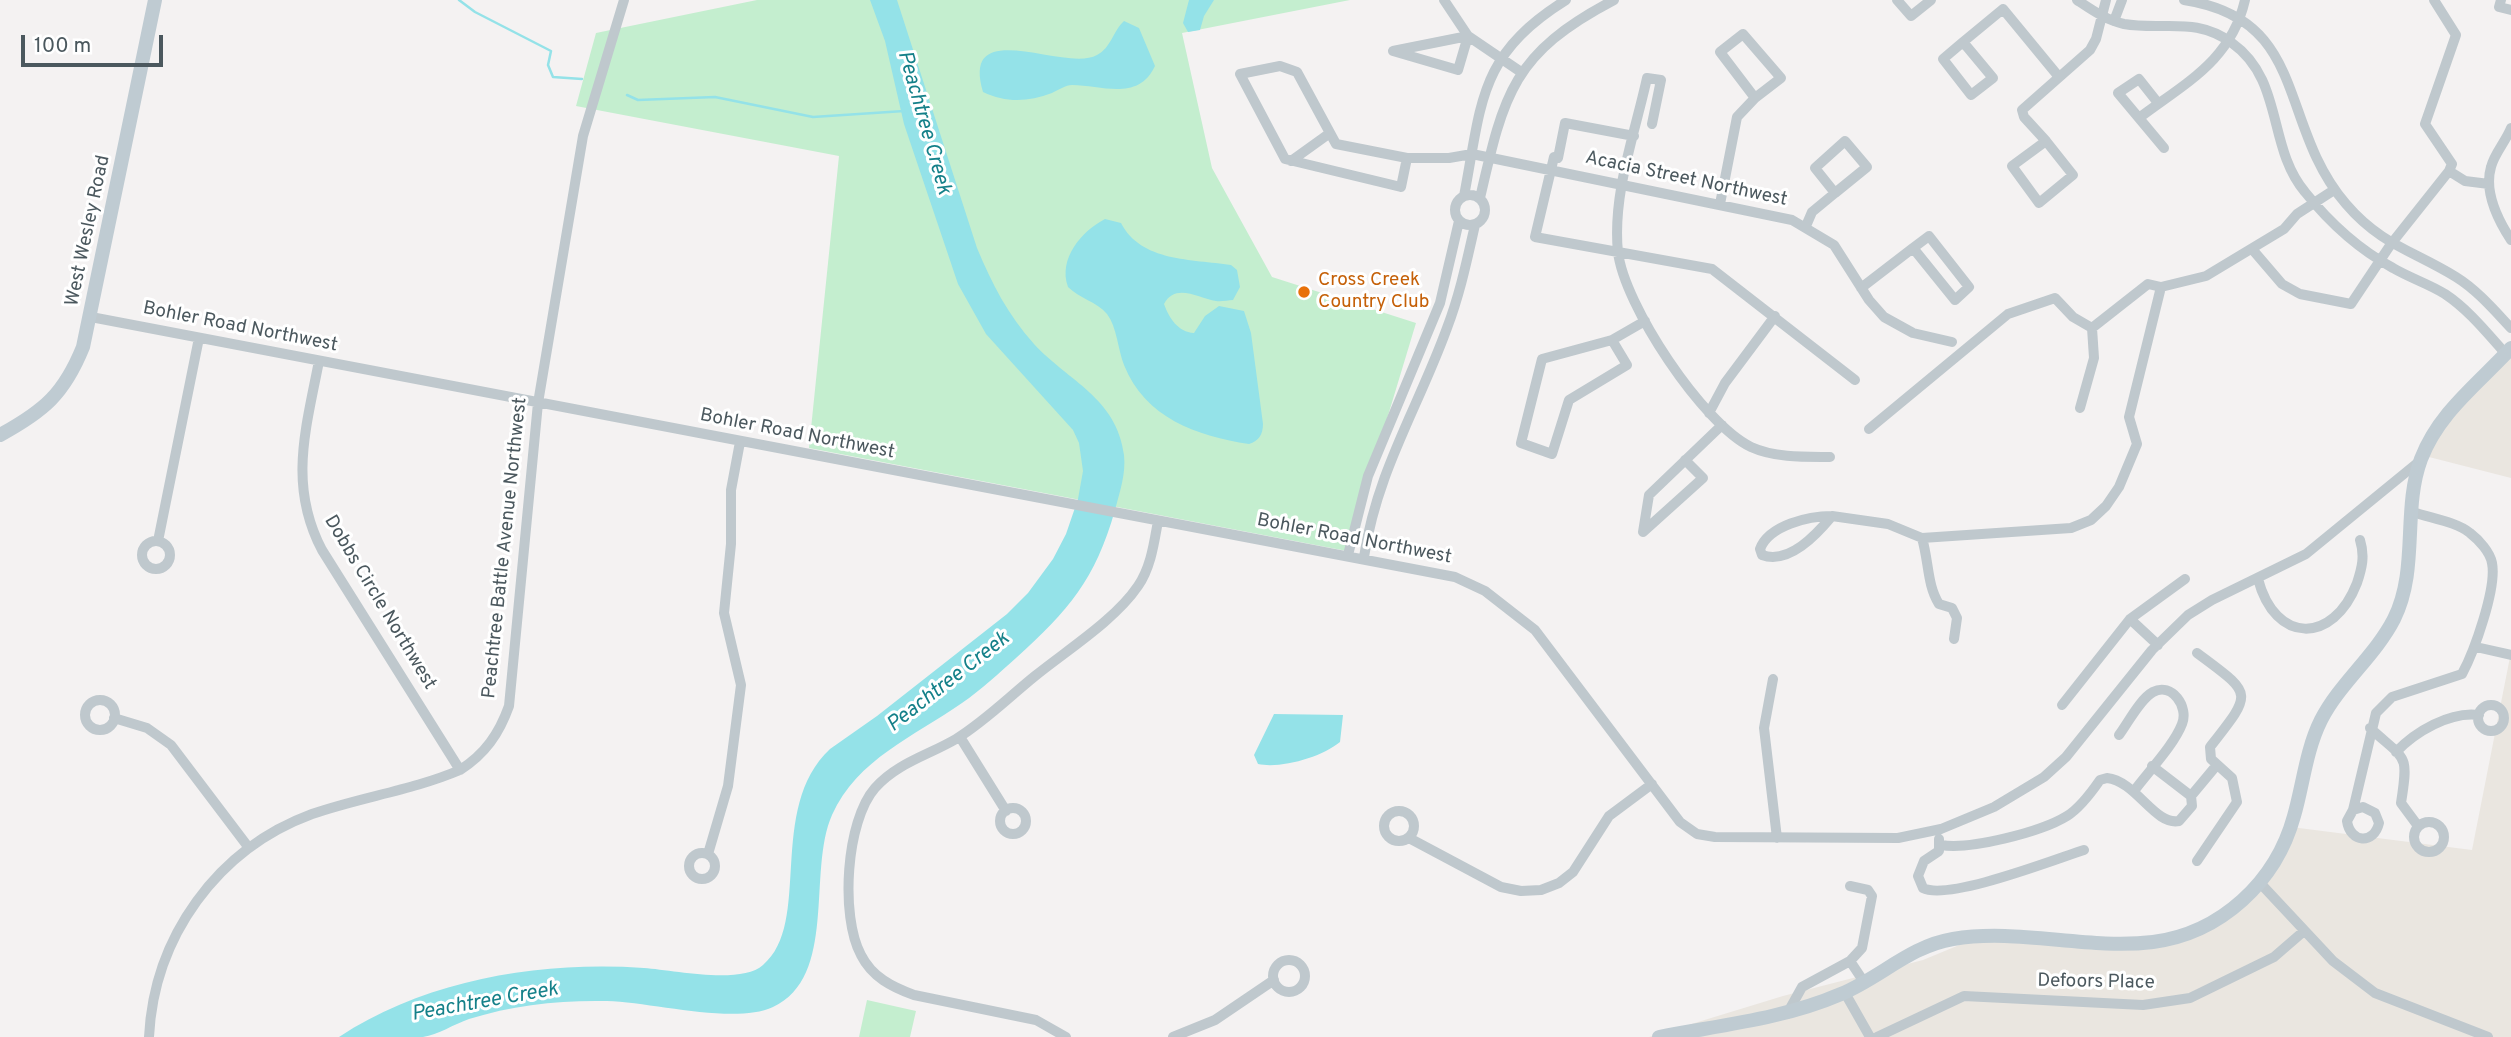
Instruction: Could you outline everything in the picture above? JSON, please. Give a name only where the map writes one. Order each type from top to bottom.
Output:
[{"type":"street","name":"West Wesley Road","points":[[0,435],[36,413],[65,386],[83,347],[155,0]]},
{"type":"street","name":"Peachtree Battle Avenue Northwest","points":[[149,1037],[160,970],[182,923],[211,882],[248,848],[278,829],[310,815],[460,771],[489,745],[502,726],[509,706],[538,403],[583,136],[624,0]]},
{"type":"street","points":[[1444,0],[1468,36],[1521,72]]},
{"type":"street","points":[[1348,555],[1368,475],[1440,303],[1459,221],[1455,207],[1464,196],[1485,93],[1501,57],[1530,24],[1566,0]]},
{"type":"street","points":[[1364,558],[1371,514],[1380,485],[1447,329],[1462,283],[1475,225],[1485,213],[1480,198],[1501,111],[1521,72],[1541,48],[1564,28],[1614,0]]},
{"type":"street","points":[[1897,0],[1911,16],[1931,0]]},
{"type":"street","points":[[1659,1037],[1787,1014],[1845,993],[1920,949],[1955,938],[2122,942],[2170,939],[2218,919],[2261,884],[2289,833],[2311,746],[2322,718],[2392,623],[2408,578],[2413,512],[2421,460],[2447,414],[2508,351],[2446,295],[2381,261],[2354,241],[2315,205],[2292,174],[2268,91],[2250,60],[2230,41],[2190,26],[2137,25],[2114,21],[2077,0]]},
{"type":"street","points":[[2046,141],[2012,166],[2039,203],[2073,175],[2046,141],[2024,117],[2022,110],[2090,50],[2096,40],[2100,15],[2106,0]]},
{"type":"street","points":[[2114,21],[2122,0]]},
{"type":"street","points":[[2185,0],[2212,4],[2241,17],[2270,45],[2303,131],[2334,190],[2360,219],[2391,244],[2458,278],[2511,328]]},
{"type":"street","points":[[2139,118],[2214,60],[2230,41],[2245,0]]},
{"type":"street","points":[[2252,249],[2282,285],[2300,294],[2351,304],[2391,244],[2449,171],[2452,164],[2425,124],[2456,35],[2434,0]]},
{"type":"street","points":[[2501,0],[2499,7],[2511,10]]},
{"type":"street","points":[[1963,42],[1993,78],[1972,95],[1943,58],[2003,9],[2059,77]]},
{"type":"street","points":[[1720,204],[1738,117],[1755,98],[1781,78],[1742,34],[1720,52],[1755,98]]},
{"type":"street","points":[[1468,36],[1458,70],[1393,51],[1455,38],[1468,36]]},
{"type":"street","points":[[2250,60],[2270,45]]},
{"type":"street","points":[[1291,161],[1330,133],[1297,72],[1280,66],[1240,74],[1285,159],[1291,161],[1401,187],[1407,158]]},
{"type":"street","points":[[1652,124],[1661,80],[1647,78],[1623,184],[1618,252],[1628,288],[1645,321],[1687,387],[1709,413],[1742,442],[1761,450],[1796,456],[1830,457]]},
{"type":"street","points":[[2158,103],[2138,79],[2118,93],[2164,148]]},
{"type":"street","points":[[1634,136],[1565,123],[1558,158],[1554,157],[1550,170],[1535,237],[1712,269],[1856,380]]},
{"type":"street","points":[[2511,128],[2491,166],[2489,184],[2497,216],[2511,240]]},
{"type":"street","points":[[2279,136],[2303,131]]},
{"type":"street","name":"Acacia Street Northwest","points":[[1330,133],[1336,144],[1407,158],[1449,158],[1472,154],[1778,216],[1806,226],[1834,245],[1876,309],[1895,324],[1913,332],[1952,342]]},
{"type":"street","points":[[1806,226],[1812,212],[1867,167],[1845,141],[1815,167],[1835,193]]},
{"type":"street","points":[[2449,171],[2465,181],[2489,184]]},
{"type":"street","points":[[2092,328],[2148,284],[2161,287],[2206,276],[2284,229],[2297,214],[2315,205],[2334,190]]},
{"type":"street","points":[[1464,196],[1480,198]]},
{"type":"street","points":[[1459,221],[1475,225]]},
{"type":"street","points":[[1861,288],[1913,248],[1929,236],[1969,287],[1955,300],[1913,248]]},
{"type":"street","points":[[1832,516],[1802,546],[1782,555],[1762,555],[1763,542],[1774,533],[1808,518],[1832,516],[1888,524],[1922,538],[2071,527],[2091,520],[2106,506],[2119,487],[2137,444],[2129,417],[2161,287]]},
{"type":"street","points":[[1869,429],[2008,314],[2054,298],[2073,317],[2092,328]]},
{"type":"street","points":[[2480,326],[2495,312]]},
{"type":"street","points":[[1709,413],[1725,383],[1775,316]]},
{"type":"street","name":"Bohler Road Northwest","points":[[91,317],[1062,504],[1455,576],[1485,591],[1517,613],[1552,648],[1680,821],[1697,834],[1715,837],[1878,839],[1938,830],[1994,807],[2044,777],[2066,757],[2158,645],[2200,606],[2258,579],[2327,540],[2421,460]]},
{"type":"street","points":[[1612,340],[1626,365],[1569,400],[1552,454],[1521,443],[1542,359],[1612,340],[1645,321]]},
{"type":"street","points":[[2080,408],[2094,358],[2092,328]]},
{"type":"street","points":[[158,541],[199,338]]},
{"type":"street","name":"Dobbs Circle Northwest","points":[[319,361],[301,462],[302,491],[309,521],[330,562],[460,771]]},
{"type":"street","points":[[1685,460],[1703,478],[1643,532],[1649,495],[1685,460],[1722,425]]},
{"type":"street","points":[[708,854],[728,786],[741,685],[724,613],[731,544],[731,490],[740,442]]},
{"type":"street","points":[[2353,810],[2375,713],[2392,697],[2462,674],[2476,647],[2493,564],[2484,547],[2468,530],[2413,512]]},
{"type":"street","points":[[1066,1037],[1036,1020],[895,989],[871,970],[856,944],[851,922],[850,851],[860,810],[873,790],[891,773],[960,737],[1128,599],[1148,568],[1158,521]]},
{"type":"street","points":[[1922,538],[1930,569],[1930,590],[1939,604],[1952,608],[1957,618],[1954,639]]},
{"type":"street","points":[[2258,579],[2263,599],[2276,616],[2303,629],[2326,625],[2345,608],[2353,593],[2363,562],[2360,540]]},
{"type":"street","points":[[2062,705],[2130,619],[2185,579]]},
{"type":"street","points":[[2130,619],[2158,645]]},
{"type":"street","points":[[2476,647],[2511,655]]},
{"type":"street","points":[[2197,653],[2239,685],[2244,698],[2242,707],[2210,747],[2211,759],[2232,778],[2237,802],[2197,861]]},
{"type":"street","points":[[1773,678],[1764,728],[1777,838]]},
{"type":"street","points":[[2119,735],[2151,693],[2160,690],[2177,697],[2184,707],[2182,726],[2134,791]]},
{"type":"street","points":[[2396,752],[2420,730],[2469,714],[2479,715]]},
{"type":"street","points":[[114,718],[147,728],[171,745],[248,848]]},
{"type":"street","points":[[2370,728],[2407,765],[2401,803],[2418,826]]},
{"type":"street","points":[[960,737],[1006,811]]},
{"type":"street","points":[[2152,766],[2192,796]]},
{"type":"street","points":[[1941,845],[1961,848],[1985,844],[2051,823],[2067,816],[2100,780],[2114,779],[2134,791],[2164,820],[2172,823],[2187,816],[2192,806],[2192,796],[2216,766]]},
{"type":"street","points":[[1409,838],[1501,887],[1521,891],[1541,890],[1559,883],[1573,872],[1609,816],[1652,784]]},
{"type":"street","points":[[1938,830],[1941,845],[1936,854],[1924,861],[1919,870],[1919,883],[1930,891],[1946,891],[2005,876],[2084,850]]},
{"type":"street","points":[[2261,884],[2333,961],[2375,993],[2482,1036]]},
{"type":"street","points":[[1787,1014],[1802,987],[1850,961],[1861,948],[1872,896],[1868,890],[1850,886]]},
{"type":"street","name":"Defoors Place","points":[[1877,1037],[1964,996],[2143,1005],[2190,998],[2274,957],[2304,931]]},
{"type":"street","points":[[1850,961],[1864,982]]},
{"type":"street","points":[[1173,1037],[1216,1020],[1274,980]]},
{"type":"street","points":[[1845,993],[1870,1037]]},
{"type":"shaded area","points":[[2511,348],[2511,478],[2429,457],[2434,430]]},
{"type":"shaded area","points":[[2511,652],[2511,1037],[1649,1037],[1783,996],[1923,960],[1981,936],[2155,945],[2208,925],[2257,888],[2291,827],[2472,850]]},
{"type":"green space","points":[[757,0],[1350,0],[1182,33],[1212,168],[1272,277],[1416,323],[1347,551],[809,448],[839,156],[576,106],[596,33]]},
{"type":"green space","points":[[867,1000],[916,1011],[910,1037],[859,1037]]},
{"type":"water","name":"Peachtree Creek","points":[[870,0],[897,0],[977,248],[1001,299],[1034,344],[1101,405],[1120,435],[1124,455],[1122,482],[1099,556],[1065,609],[1016,658],[969,698],[889,750],[856,779],[843,795],[832,815],[825,838],[814,948],[806,972],[793,992],[773,1007],[737,1014],[625,1002],[572,1001],[486,1014],[423,1037],[339,1037],[373,1017],[410,1001],[447,988],[525,971],[605,967],[723,975],[753,971],[763,965],[778,946],[786,922],[794,833],[800,802],[811,774],[830,749],[877,716],[1007,614],[1028,593],[1053,559],[1066,534],[1078,499],[1083,471],[1079,443],[1073,430],[986,334],[958,284],[904,124],[885,41]]},
{"type":"water","points":[[1189,0],[1214,0],[1204,16],[1200,30],[1188,32],[1183,23]]},
{"type":"water","points":[[1124,21],[1139,28],[1155,66],[1139,84],[1118,89],[1070,85],[1026,100],[1000,98],[983,92],[980,69],[987,56],[1001,51],[1019,51],[1082,59],[1102,52]]},
{"type":"water","points":[[1105,219],[1121,223],[1130,236],[1154,252],[1231,265],[1237,270],[1240,287],[1233,300],[1216,301],[1181,293],[1169,297],[1164,304],[1175,323],[1183,330],[1194,333],[1205,316],[1219,306],[1244,311],[1251,333],[1263,424],[1258,439],[1249,444],[1210,436],[1192,429],[1159,411],[1133,383],[1107,314],[1068,287],[1066,276],[1066,266],[1074,247],[1088,231]]},
{"type":"water","points":[[1274,714],[1343,715],[1340,742],[1301,760],[1278,765],[1258,764],[1254,755]]},
{"type":"waterway","points":[[459,0],[475,12],[551,51],[548,65],[553,77],[582,79]]},
{"type":"waterway","name":"Peachtree Creek","points":[[627,95],[638,100],[715,97],[813,117],[904,111]]},
{"type":"place","name":"Cross Creek Country Club","points":[[1304,292]]}]
